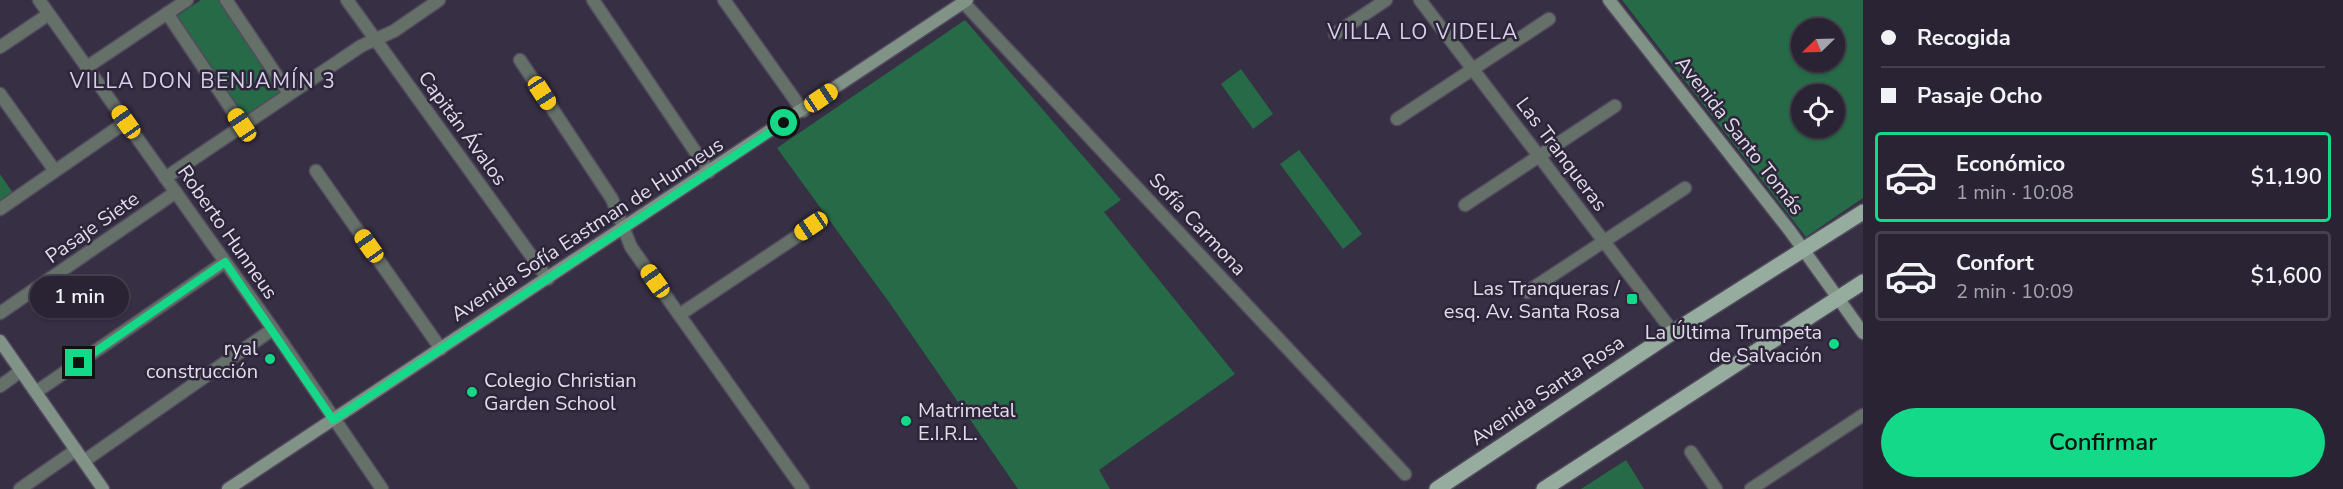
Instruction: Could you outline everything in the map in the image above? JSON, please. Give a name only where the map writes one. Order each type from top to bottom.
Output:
[{"type":"main road","name":"Avenida Santa Rosa","points":[[1437,489],[1673,332],[1863,212]]},
{"type":"main road","points":[[1544,489],[1863,282]]},
{"type":"street","name":"Roberto Hunneus","points":[[39,0],[273,329],[382,489]]},
{"type":"street","points":[[87,67],[187,0]]},
{"type":"street","points":[[226,0],[289,94]]},
{"type":"street","name":"Capitán Ávalos","points":[[347,0],[548,279]]},
{"type":"street","points":[[165,178],[360,46],[376,40],[439,0]]},
{"type":"street","points":[[594,0],[710,172]]},
{"type":"street","points":[[724,0],[803,111]]},
{"type":"street","points":[[1335,34],[1386,0]]},
{"type":"street","name":"Las Tranqueras","points":[[1420,0],[1673,332]]},
{"type":"street","name":"Avenida Santo Tomás","points":[[1610,0],[1803,248],[1863,333]]},
{"type":"street","name":"Avenida Sofía Eastman de Hunneus","points":[[228,489],[803,111],[964,1]]},
{"type":"street","name":"Sofía Carmona","points":[[964,1],[1405,474]]},
{"type":"street","points":[[167,13],[242,125]]},
{"type":"street","points":[[0,47],[49,14]]},
{"type":"street","points":[[1397,119],[1550,19]]},
{"type":"street","points":[[520,60],[612,199],[631,247],[802,489]]},
{"type":"street","points":[[0,94],[55,171]]},
{"type":"street","points":[[1465,205],[1615,106]]},
{"type":"street","points":[[0,209],[126,122]]},
{"type":"street","points":[[316,171],[441,349]]},
{"type":"street","points":[[1527,292],[1685,188]]},
{"type":"street","name":"Pasaje Siete","points":[[0,314],[176,192]]},
{"type":"street","points":[[679,315],[811,226]]},
{"type":"street","points":[[36,392],[225,262]]},
{"type":"street","points":[[84,461],[273,329]]},
{"type":"street","points":[[0,341],[104,489]]},
{"type":"street","points":[[0,386],[21,371]]},
{"type":"street","points":[[1751,489],[1863,415]]},
{"type":"street","points":[[20,489],[76,450]]},
{"type":"street","points":[[1691,452],[1716,489]]},
{"type":"green space","points":[[201,0],[222,0],[283,90],[245,116],[177,16]]},
{"type":"green space","points":[[1622,0],[1863,0],[1863,198],[1806,237]]},
{"type":"green space","points":[[965,20],[1121,200],[1104,212],[1235,374],[1099,470],[1110,489],[1018,489],[891,305],[777,148]]},
{"type":"green space","points":[[1241,69],[1273,114],[1253,129],[1221,84]]},
{"type":"green space","points":[[1299,150],[1362,234],[1343,249],[1280,164]]},
{"type":"green space","points":[[0,174],[13,193],[0,202]]},
{"type":"green space","points":[[1626,460],[1644,489],[1581,489]]},
{"type":"place","name":"Las Tranqueras / esq. Av. Santa Rosa","points":[[1632,299]]},
{"type":"place","name":"La Última Trumpeta de Salvación","points":[[1834,344]]},
{"type":"place","name":"ryal construcción","points":[[270,359]]},
{"type":"place","name":"Colegio Christian Garden School","points":[[472,392]]},
{"type":"place","name":"Matrimetal E.I.R.L.","points":[[906,421]]},
{"type":"district","name":"VILLA LO VIDELA","points":[[1423,32]]},
{"type":"district","name":"VILLA DON BENJAMÍN 3","points":[[203,81]]},
{"type":"route","points":[[79,363],[225,262],[273,329],[333,420],[784,123]]}]
